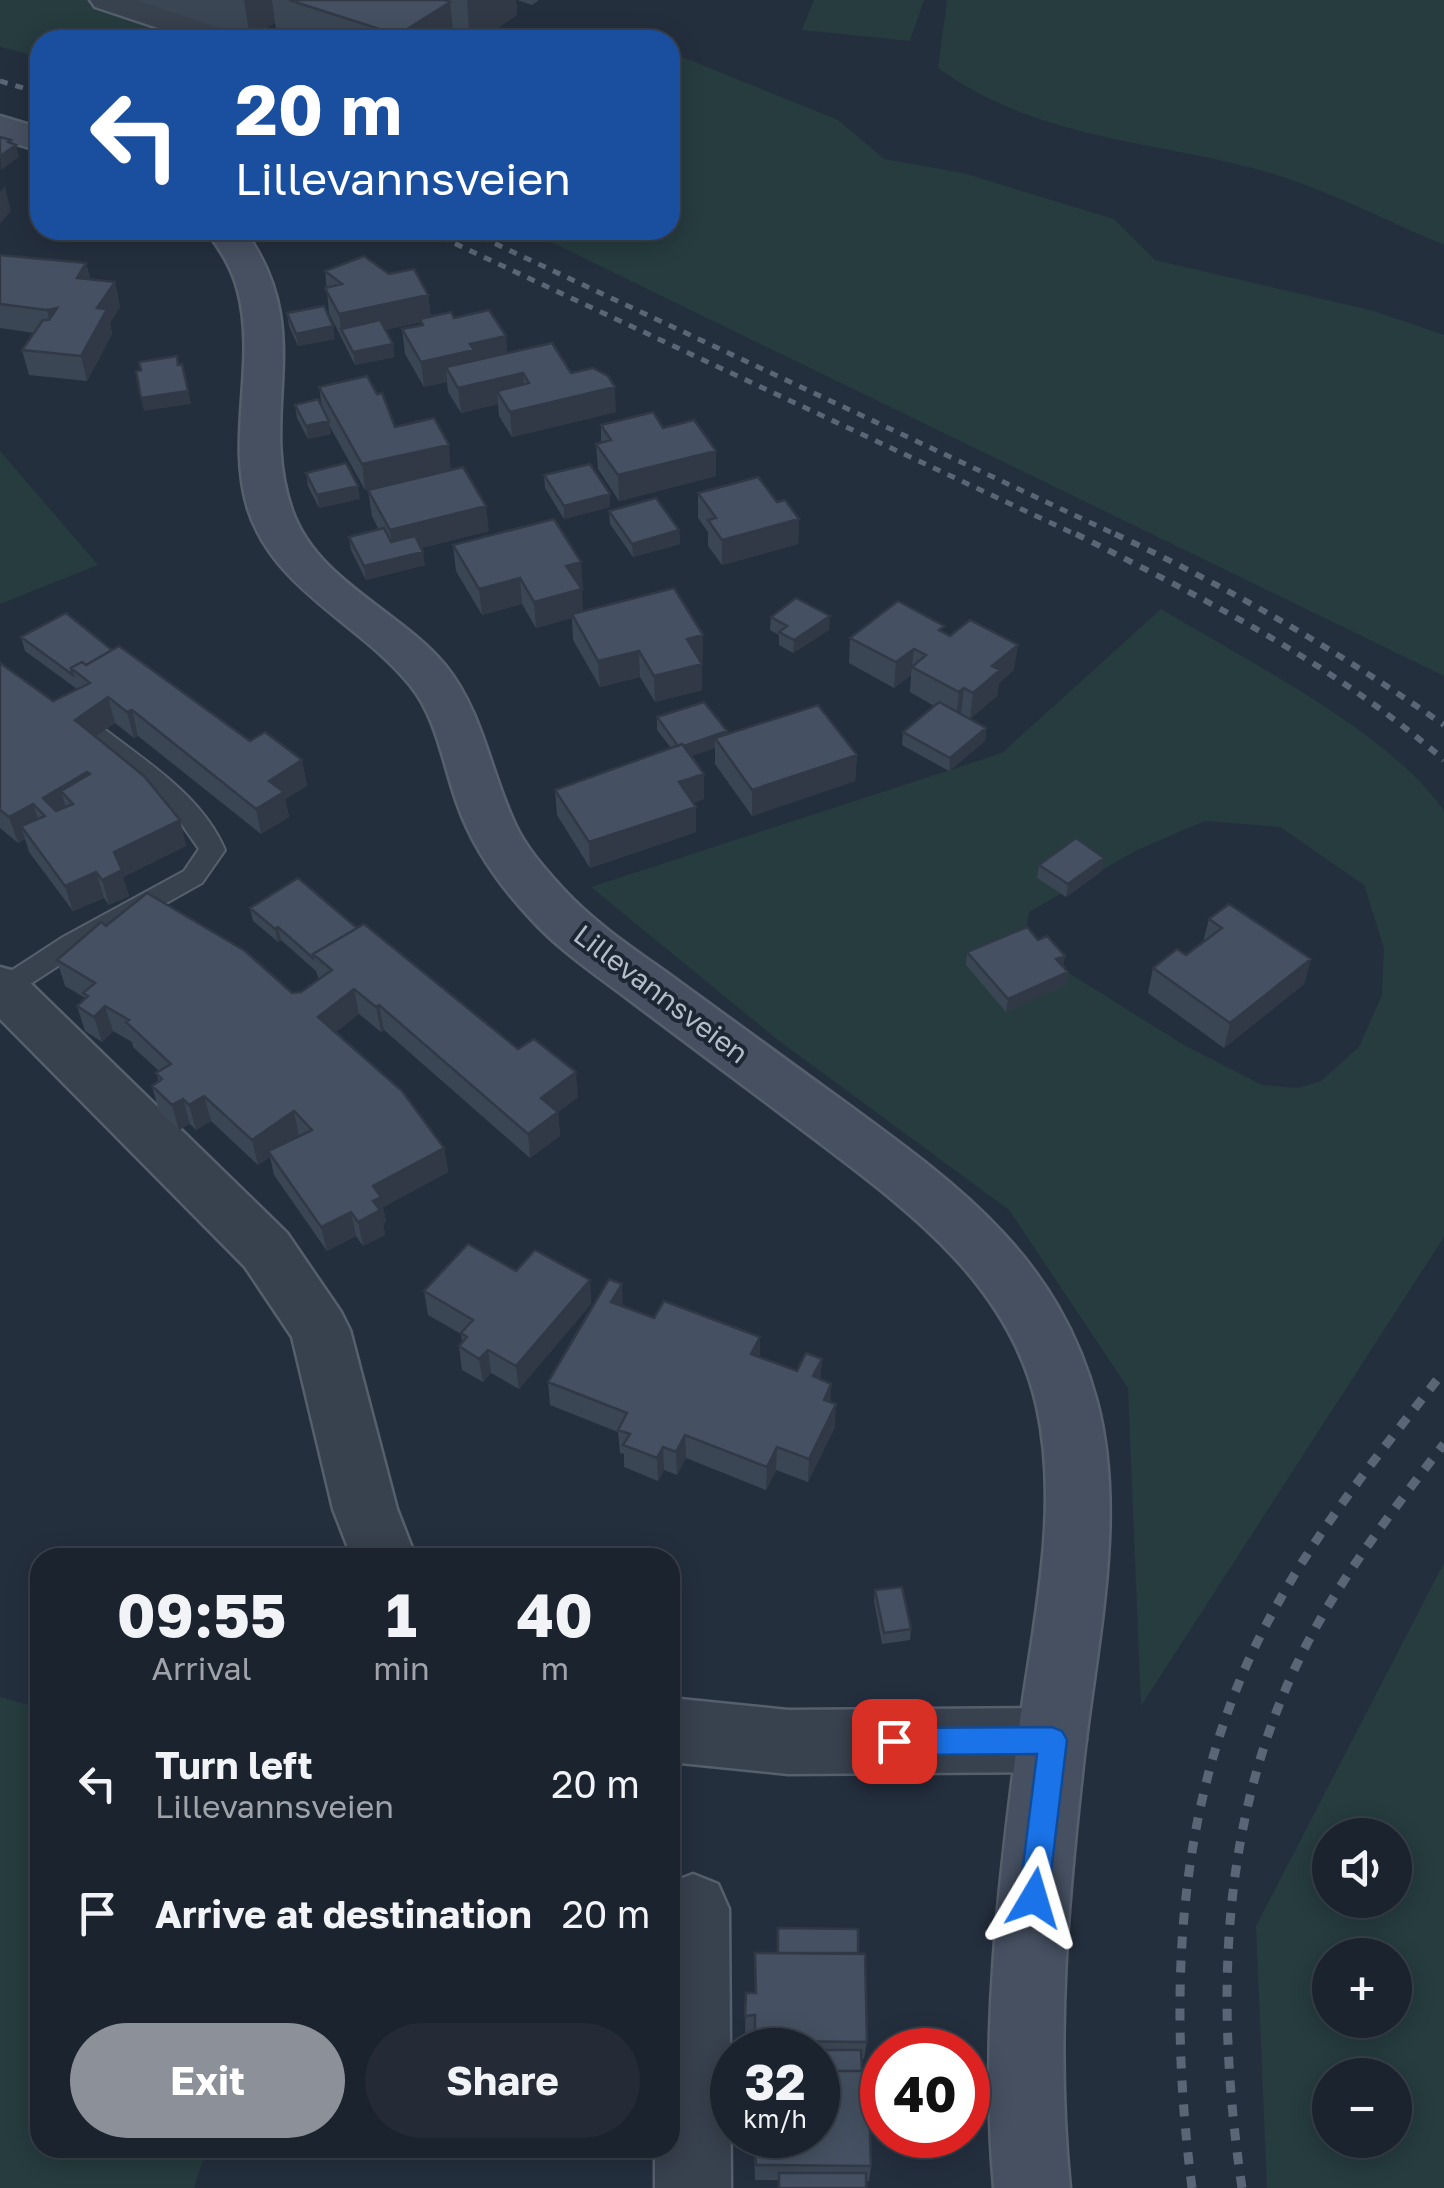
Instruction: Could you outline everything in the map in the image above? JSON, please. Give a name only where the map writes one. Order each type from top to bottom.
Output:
[{"type":"street","points":[[107,0],[198,30]]},
{"type":"street","points":[[0,127],[30,137]]},
{"type":"street","name":"Lillevannsveien","points":[[234,240],[244,250],[261,305],[263,470],[268,506],[280,533],[320,581],[399,644],[430,679],[450,712],[490,824],[537,894],[572,930],[930,1195],[988,1254],[1024,1307],[1054,1364],[1068,1410],[1074,1474],[1074,1558],[1024,1976],[1022,2056],[1032,2188]]},
{"type":"street","points":[[2,988],[266,1250],[320,1330],[365,1508],[380,1548]]},
{"type":"street","points":[[680,1731],[788,1742],[1052,1740]]},
{"type":"street","points":[[692,1909],[681,2066],[693,2188]]},
{"type":"lane","points":[[2,988],[193,877],[206,864],[212,850],[210,837],[193,817],[96,734]]},
{"type":"green space","points":[[0,0],[88,0],[175,30],[30,30],[30,54],[0,47]]},
{"type":"green space","points":[[814,0],[924,0],[910,41],[802,30]]},
{"type":"green space","points":[[947,0],[1444,0],[1444,245],[1283,177],[1063,126],[979,93],[938,68]]},
{"type":"green space","points":[[680,56],[838,120],[884,159],[963,173],[1114,219],[1155,260],[1374,311],[1444,335],[1444,676],[547,240],[680,240]]},
{"type":"green space","points":[[0,451],[98,565],[0,604]]},
{"type":"green space","points":[[1161,609],[1353,726],[1421,782],[1444,811],[1444,1237],[1141,1706],[1128,1388],[1009,1210],[778,1040],[591,887],[1002,753]],"holes":[[[1205,821],[1280,827],[1364,885],[1384,948],[1382,995],[1359,1047],[1321,1081],[1298,1088],[1262,1085],[1184,1045],[1024,945],[1029,912],[1137,850]]]},
{"type":"green space","points":[[1444,1563],[1444,2188],[1267,2188],[1256,1926]]},
{"type":"green space","points":[[0,1697],[30,1705],[30,2158],[204,2158],[194,2188],[0,2188]]},
{"type":"building","points":[[289,0],[450,2],[406,30],[382,30]]},
{"type":"building","points":[[0,137],[16,145],[0,156]]},
{"type":"building","points":[[0,255],[86,263],[77,278],[115,282],[97,308],[107,309],[81,356],[22,350],[43,320],[49,320],[57,308],[0,304]]},
{"type":"building","points":[[364,256],[389,274],[414,269],[428,295],[339,314],[325,288],[342,284],[325,271]]},
{"type":"building","points":[[324,306],[333,326],[296,334],[287,313]]},
{"type":"building","points":[[489,310],[506,336],[470,344],[474,350],[421,362],[402,329],[423,325],[420,319],[451,312],[454,318]]},
{"type":"building","points":[[380,320],[393,344],[353,352],[341,329]]},
{"type":"building","points":[[552,343],[571,373],[593,368],[608,376],[615,387],[510,412],[497,391],[529,383],[523,373],[458,388],[446,367]]},
{"type":"building","points":[[177,356],[188,391],[141,398],[136,371],[141,370],[139,362]]},
{"type":"building","points":[[367,376],[377,394],[382,393],[395,427],[434,418],[449,445],[362,464],[319,387]]},
{"type":"building","points":[[318,399],[329,421],[306,426],[295,405]]},
{"type":"building","points":[[653,412],[663,428],[694,420],[716,451],[618,475],[596,444],[611,440],[601,425]]},
{"type":"building","points":[[346,463],[358,486],[317,495],[306,473]]},
{"type":"building","points":[[590,464],[610,494],[564,506],[544,475]]},
{"type":"building","points":[[463,467],[486,506],[390,530],[368,490]]},
{"type":"building","points":[[758,477],[777,502],[785,500],[799,519],[722,540],[708,520],[716,518],[698,493]]},
{"type":"building","points":[[656,498],[679,530],[632,544],[609,511]]},
{"type":"building","points":[[554,519],[581,562],[566,566],[582,589],[534,602],[520,578],[479,589],[453,545]]},
{"type":"building","points":[[384,528],[391,542],[415,536],[423,552],[364,566],[349,537]]},
{"type":"building","points":[[674,588],[703,635],[687,639],[702,664],[654,676],[639,651],[598,661],[572,614]]},
{"type":"building","points":[[796,598],[830,616],[794,640],[779,632],[787,626],[771,617]]},
{"type":"building","points":[[898,601],[944,626],[939,630],[950,636],[970,620],[1018,645],[992,666],[1000,670],[973,693],[964,688],[959,692],[912,667],[926,655],[914,649],[896,662],[850,638]]},
{"type":"building","points":[[66,613],[112,650],[86,665],[82,662],[71,668],[73,675],[21,637]]},
{"type":"building","points":[[119,646],[250,741],[265,732],[302,760],[269,781],[284,792],[256,809],[132,710],[127,712],[108,697],[75,720],[144,776],[180,820],[114,852],[122,870],[102,880],[96,872],[65,886],[21,826],[45,816],[33,804],[9,817],[0,810],[0,663],[53,701],[90,683],[71,668],[82,662],[86,665]],"holes":[[[87,772],[90,774],[61,791],[73,804],[56,811],[43,798]]]},
{"type":"building","points":[[704,702],[727,731],[678,746],[657,717]]},
{"type":"building","points":[[939,702],[986,728],[950,758],[903,732]]},
{"type":"building","points":[[818,705],[857,755],[752,790],[715,738]]},
{"type":"building","points":[[682,744],[704,774],[679,782],[696,807],[589,842],[555,790]]},
{"type":"building","points":[[1076,838],[1104,858],[1068,884],[1039,865]]},
{"type":"building","points":[[298,878],[357,928],[313,954],[313,958],[250,908]]},
{"type":"building","points":[[147,893],[245,951],[292,993],[301,992],[332,970],[313,954],[364,924],[518,1049],[534,1039],[576,1072],[541,1098],[558,1112],[528,1134],[379,1005],[376,1007],[354,989],[318,1017],[402,1091],[444,1148],[373,1186],[381,1197],[373,1201],[380,1210],[358,1222],[351,1212],[321,1227],[268,1151],[312,1130],[294,1111],[252,1140],[204,1096],[189,1105],[183,1099],[172,1105],[152,1086],[162,1079],[156,1073],[171,1064],[126,1022],[129,1020],[105,1006],[94,1017],[77,1006],[88,996],[83,993],[95,983],[57,960],[101,922],[106,926]]},
{"type":"building","points":[[1229,904],[1311,959],[1230,1023],[1153,968],[1177,949],[1186,955],[1222,928],[1209,919]]},
{"type":"building","points":[[1027,927],[1038,940],[1047,936],[1065,956],[1056,959],[1068,972],[1008,999],[967,952]]},
{"type":"building","points":[[468,1244],[516,1271],[535,1250],[590,1280],[516,1366],[488,1350],[479,1359],[459,1346],[467,1337],[461,1333],[473,1320],[424,1291]]},
{"type":"building","points":[[609,1279],[622,1284],[611,1302],[654,1318],[664,1301],[760,1337],[751,1354],[797,1371],[806,1353],[822,1359],[813,1376],[831,1384],[824,1400],[836,1404],[809,1459],[777,1447],[767,1467],[685,1435],[676,1452],[663,1447],[657,1458],[623,1445],[630,1434],[618,1430],[627,1413],[548,1382]]},
{"type":"building","points":[[902,1587],[911,1629],[884,1633],[875,1590]]},
{"type":"building","points":[[778,1928],[858,1929],[858,1953],[778,1953]]},
{"type":"building","points":[[755,1953],[865,1954],[867,2028],[860,2028],[860,2042],[840,2042],[840,2028],[755,2028],[755,2015],[745,2016],[746,1993],[756,1993]]},
{"type":"building","points":[[840,2050],[860,2050],[860,2071],[840,2071]]},
{"type":"building","points":[[840,2071],[860,2071],[860,2158],[871,2158],[871,2166],[756,2165],[756,2158],[840,2158]]},
{"type":"building","points":[[779,2173],[866,2173],[866,2188],[779,2188]]},
{"type":"railway","points":[[0,81],[30,90]]},
{"type":"railway","points":[[447,240],[1081,537]]},
{"type":"railway","points":[[487,240],[1121,537]]},
{"type":"railway","points":[[1076,534],[1313,663],[1402,725],[1444,760]]},
{"type":"railway","points":[[1115,534],[1121,537]]},
{"type":"railway","points":[[1121,537],[1284,622],[1444,725]]},
{"type":"railway","points":[[1192,2188],[1180,2040],[1181,1966],[1186,1893],[1215,1749],[1240,1679],[1291,1580],[1353,1488],[1444,1371]]},
{"type":"railway","points":[[1242,2188],[1228,2055],[1227,1989],[1230,1922],[1251,1792],[1270,1729],[1311,1636],[1364,1551],[1444,1444]]},
{"type":"route","points":[[894,1741],[1052,1740],[1034,1898]]}]
